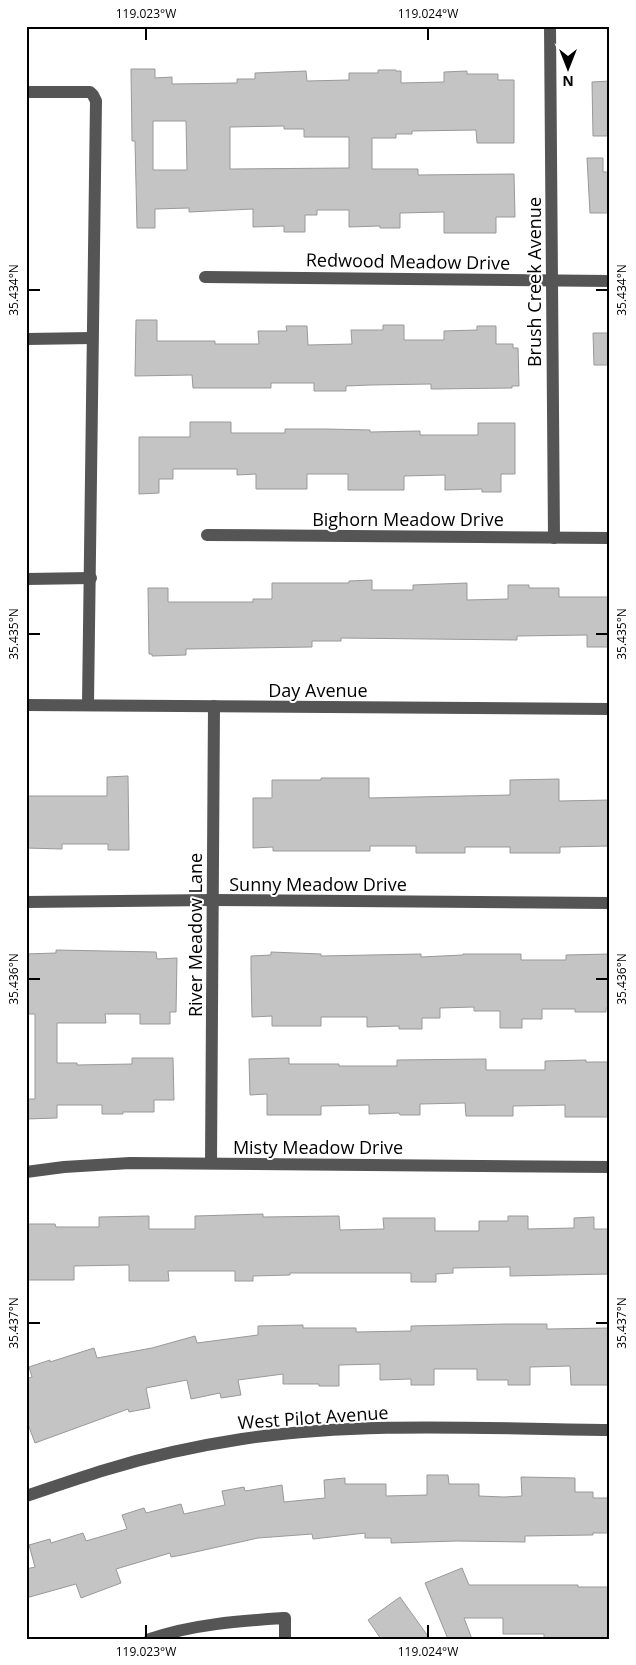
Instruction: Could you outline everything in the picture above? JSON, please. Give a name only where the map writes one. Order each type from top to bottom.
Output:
[{"type":"street","name":"Brush Creek Avenue","points":[[550,26],[554,538]]},
{"type":"street","points":[[26,92],[90,92],[96,101],[88,704]]},
{"type":"street","name":"Redwood Meadow Drive","points":[[205,277],[610,281]]},
{"type":"street","points":[[26,339],[92,338]]},
{"type":"street","name":"Bighorn Meadow Drive","points":[[207,535],[610,538]]},
{"type":"street","points":[[26,579],[91,578]]},
{"type":"street","name":"Day Avenue","points":[[26,704],[610,710]]},
{"type":"street","name":"River Meadow Lane","points":[[211,1164],[214,706]]},
{"type":"street","name":"Sunny Meadow Drive","points":[[26,902],[213,900],[610,904]]},
{"type":"street","name":"Misty Meadow Drive","points":[[26,1172],[64,1167],[130,1163],[610,1167]]},
{"type":"street","name":"West Pilot Avenue","points":[[26,1496],[105,1470],[173,1452],[242,1439],[312,1431],[382,1428],[610,1430]]},
{"type":"street","points":[[150,1639],[167,1633],[232,1622],[285,1618],[285,1639]]},
{"type":"building","points":[[131,69],[155,69],[155,78],[172,77],[172,84],[237,83],[237,79],[255,79],[255,73],[306,71],[307,81],[349,80],[349,73],[378,73],[378,70],[396,70],[401,71],[401,83],[444,82],[444,72],[467,71],[467,74],[498,74],[498,80],[514,80],[514,143],[477,143],[476,130],[412,131],[412,134],[396,134],[396,138],[372,138],[372,169],[418,169],[418,175],[514,174],[515,217],[496,217],[496,233],[444,233],[444,212],[400,213],[400,228],[380,228],[380,226],[349,227],[349,210],[317,210],[317,215],[305,215],[305,232],[284,232],[284,226],[253,227],[253,209],[189,212],[189,208],[155,209],[155,228],[137,228],[135,141],[132,141]],"holes":[[[153,121],[186,121],[187,170],[153,170]],[[284,126],[284,129],[304,129],[304,137],[349,137],[349,168],[230,169],[230,127]]]},
{"type":"building","points":[[610,81],[610,136],[593,136],[592,82]]},
{"type":"building","points":[[587,158],[603,158],[603,172],[610,172],[610,213],[590,213]]},
{"type":"building","points":[[136,320],[157,320],[157,341],[215,341],[215,344],[259,344],[258,331],[287,331],[286,326],[307,326],[308,345],[352,344],[351,330],[383,330],[383,325],[404,325],[404,340],[444,340],[444,331],[477,330],[477,326],[496,326],[496,344],[513,344],[513,348],[518,348],[519,386],[512,386],[512,388],[431,389],[431,384],[370,385],[346,386],[346,391],[314,391],[314,383],[271,383],[271,388],[193,388],[192,375],[135,376]]},
{"type":"building","points":[[593,333],[610,333],[610,365],[594,365]]},
{"type":"building","points":[[190,422],[231,422],[231,433],[285,433],[285,429],[326,429],[370,430],[370,432],[420,431],[420,435],[478,435],[478,423],[515,423],[515,474],[501,474],[501,492],[482,492],[482,489],[445,490],[445,475],[404,476],[404,490],[348,490],[348,474],[307,474],[307,489],[256,489],[256,474],[237,475],[237,469],[173,469],[173,479],[159,479],[159,493],[139,494],[139,437],[190,437]]},
{"type":"building","points":[[372,580],[372,590],[413,590],[413,585],[467,583],[467,600],[508,599],[508,585],[529,585],[529,588],[559,588],[559,597],[610,597],[610,647],[587,647],[587,635],[517,636],[517,640],[341,638],[341,641],[312,641],[312,647],[186,649],[186,655],[152,656],[152,654],[149,654],[148,588],[168,588],[168,602],[253,602],[253,599],[272,599],[272,583],[349,583],[349,581]]},
{"type":"building","points":[[128,776],[129,850],[108,850],[108,844],[62,844],[62,849],[26,848],[26,796],[107,796],[107,777]]},
{"type":"building","points":[[321,778],[369,778],[369,798],[510,795],[510,780],[559,779],[559,801],[610,800],[610,846],[560,847],[560,853],[510,853],[510,847],[465,847],[465,853],[416,853],[416,846],[370,846],[370,851],[273,851],[273,847],[253,848],[253,798],[272,798],[272,780],[321,780]]},
{"type":"building","points":[[56,950],[156,952],[157,959],[177,958],[176,1012],[170,1012],[170,1024],[140,1024],[140,1014],[105,1014],[106,1023],[57,1023],[57,1063],[77,1063],[77,1065],[132,1064],[132,1058],[173,1058],[174,1100],[154,1100],[154,1112],[123,1112],[123,1114],[102,1114],[102,1105],[57,1105],[57,1118],[26,1119],[26,1099],[35,1099],[35,1014],[26,1014],[26,954],[56,953]]},
{"type":"building","points":[[271,952],[321,954],[321,956],[421,954],[421,957],[463,954],[521,954],[521,960],[566,960],[566,955],[610,954],[610,1008],[606,1008],[606,1012],[575,1012],[575,1009],[542,1009],[542,1019],[522,1019],[522,1028],[500,1028],[500,1011],[474,1011],[474,1007],[440,1008],[440,1018],[422,1018],[422,1029],[399,1029],[399,1026],[367,1027],[367,1017],[321,1017],[321,1026],[272,1026],[272,1016],[252,1017],[251,971],[251,956],[271,955]]},
{"type":"building","points":[[289,1058],[289,1064],[339,1064],[339,1066],[397,1066],[397,1060],[486,1059],[486,1070],[545,1070],[545,1061],[586,1060],[586,1062],[610,1062],[610,1117],[565,1117],[565,1105],[513,1106],[513,1116],[466,1116],[465,1103],[420,1104],[420,1115],[400,1115],[399,1113],[369,1114],[369,1105],[321,1106],[321,1115],[267,1115],[267,1094],[250,1095],[249,1059]]},
{"type":"building","points":[[263,1214],[263,1217],[339,1216],[340,1230],[384,1229],[383,1218],[435,1218],[435,1231],[479,1231],[479,1221],[508,1221],[508,1216],[528,1216],[528,1229],[574,1228],[574,1218],[594,1217],[594,1229],[610,1229],[610,1274],[510,1276],[510,1267],[453,1268],[453,1273],[436,1274],[436,1282],[411,1282],[411,1273],[290,1273],[290,1275],[253,1276],[253,1281],[235,1281],[235,1271],[168,1271],[169,1281],[129,1281],[129,1265],[74,1266],[74,1280],[26,1280],[26,1224],[55,1224],[56,1227],[99,1227],[99,1217],[149,1216],[149,1229],[195,1229],[195,1216]]},
{"type":"building","points":[[547,1324],[547,1329],[610,1328],[610,1385],[571,1385],[570,1366],[530,1367],[530,1385],[508,1385],[508,1380],[477,1380],[477,1369],[434,1369],[434,1385],[411,1385],[411,1379],[380,1380],[380,1364],[339,1365],[339,1386],[283,1384],[283,1374],[238,1380],[241,1395],[221,1398],[220,1393],[191,1399],[187,1380],[146,1388],[150,1408],[129,1412],[128,1409],[35,1443],[26,1419],[26,1379],[32,1377],[29,1367],[94,1348],[97,1358],[152,1348],[195,1336],[197,1343],[258,1335],[258,1326],[303,1325],[303,1328],[356,1328],[356,1332],[411,1331],[411,1326]]},
{"type":"building","points":[[427,1475],[448,1475],[449,1484],[479,1484],[479,1496],[504,1497],[522,1496],[521,1477],[575,1478],[575,1492],[593,1492],[593,1498],[610,1498],[610,1533],[525,1536],[525,1542],[457,1541],[391,1543],[391,1538],[365,1538],[365,1533],[313,1539],[312,1534],[258,1538],[171,1557],[170,1553],[116,1569],[121,1583],[81,1598],[76,1584],[26,1598],[26,1569],[35,1567],[29,1545],[50,1539],[51,1543],[83,1533],[86,1541],[127,1529],[122,1515],[144,1508],[146,1513],[181,1504],[184,1514],[225,1505],[222,1491],[244,1487],[245,1491],[282,1485],[284,1502],[325,1498],[324,1480],[345,1478],[345,1484],[386,1484],[386,1496],[427,1495]]},
{"type":"building","points":[[462,1568],[469,1585],[578,1585],[578,1587],[610,1587],[609,1639],[544,1639],[544,1634],[503,1634],[503,1618],[464,1618],[472,1639],[448,1639],[425,1583]]},
{"type":"building","points":[[400,1597],[430,1639],[381,1639],[368,1620]]}]
